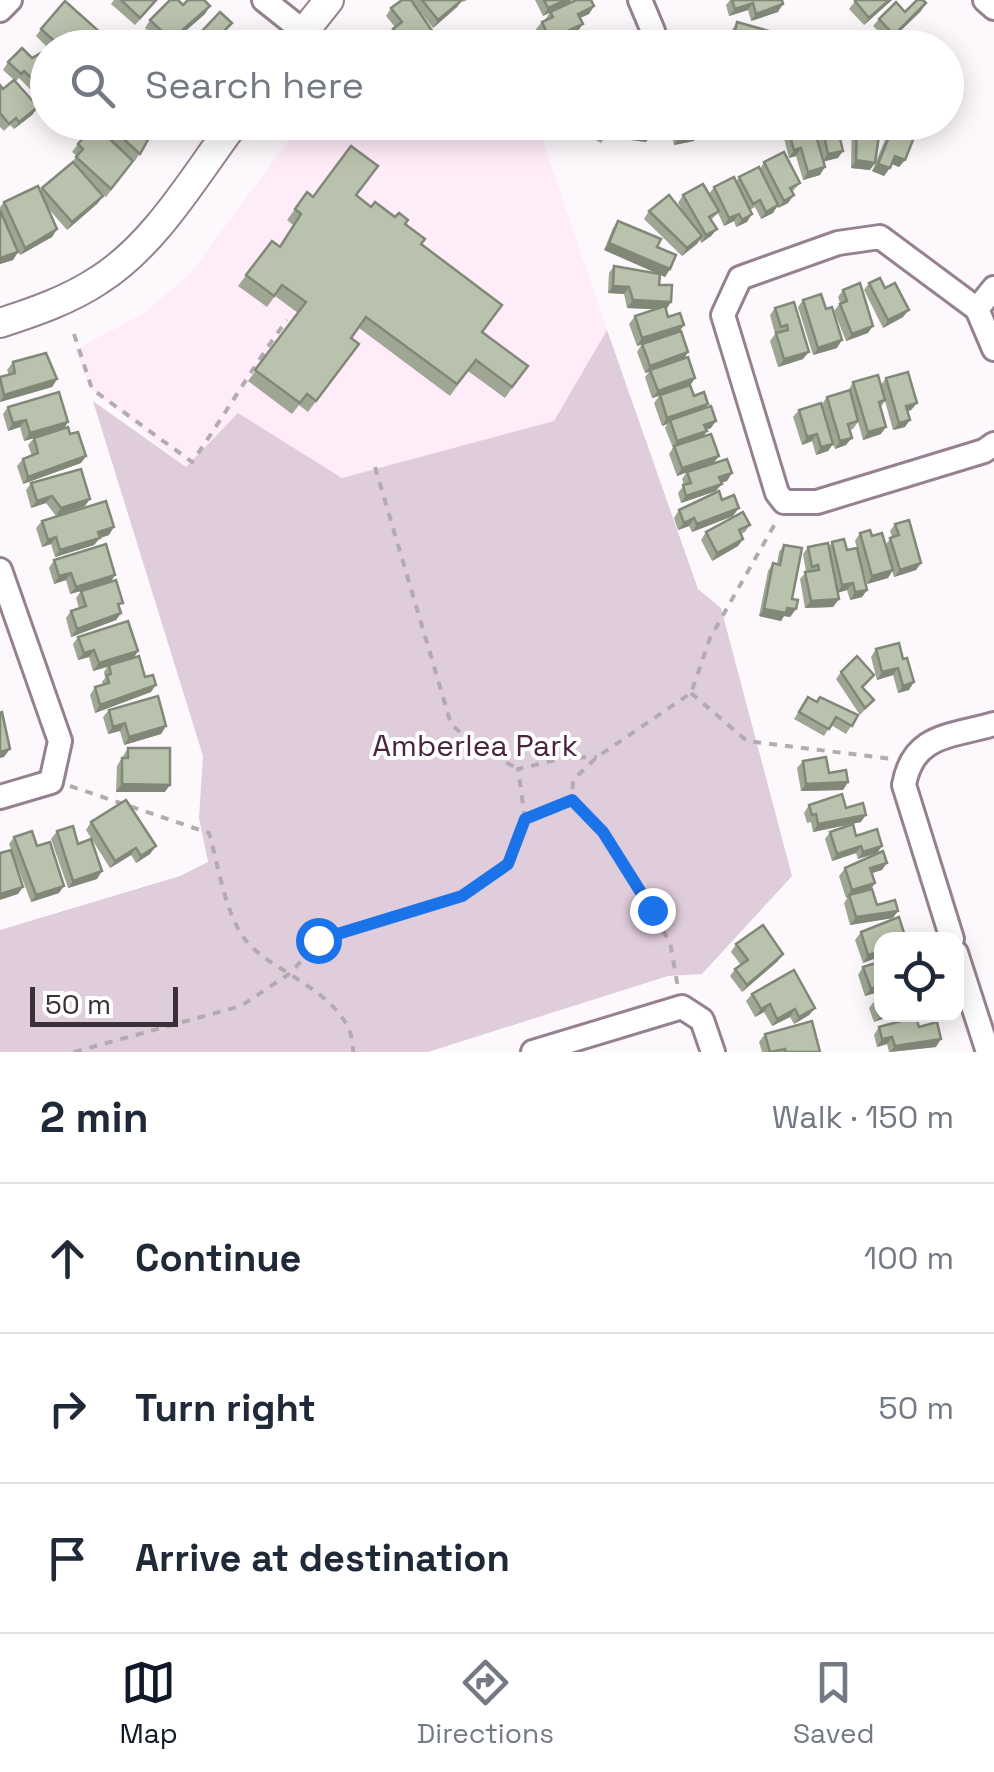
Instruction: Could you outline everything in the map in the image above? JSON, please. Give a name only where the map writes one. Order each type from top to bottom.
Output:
[{"type":"street","points":[[0,10],[10,0]]},
{"type":"street","points":[[264,0],[289,30]]},
{"type":"street","points":[[304,30],[329,0]]},
{"type":"street","points":[[640,0],[652,30]]},
{"type":"street","points":[[985,0],[994,8]]},
{"type":"street","points":[[0,323],[40,310],[102,279],[160,223],[222,140]]},
{"type":"street","points":[[994,349],[977,309],[880,237],[838,242],[740,278],[723,315],[777,493],[784,502],[817,502],[984,451],[994,444]]},
{"type":"street","points":[[977,309],[994,288]]},
{"type":"street","points":[[0,570],[60,741],[50,782],[0,797]]},
{"type":"street","points":[[950,932],[904,785],[909,760],[923,744],[994,724]]},
{"type":"street","points":[[964,978],[988,1052]]},
{"type":"street","points":[[533,1052],[682,1006],[702,1020],[713,1052]]},
{"type":"path","points":[[74,334],[92,389],[192,462],[234,403],[246,375],[287,320]]},
{"type":"path","points":[[375,468],[451,724],[474,745],[518,769],[564,758],[597,757]]},
{"type":"path","points":[[682,1006],[670,942],[603,832],[572,800],[572,780],[597,757],[691,692],[710,638],[784,502]]},
{"type":"path","points":[[691,692],[747,741],[909,760]]},
{"type":"path","points":[[74,1052],[240,1006],[292,972],[318,940],[462,896],[508,864],[525,819],[518,769]]},
{"type":"path","points":[[50,782],[91,791],[209,833],[230,905],[248,944],[330,1003],[353,1042],[352,1052]]},
{"type":"path","points":[[525,819],[572,800]]},
{"type":"shaded area","points":[[289,140],[543,140],[607,330],[554,421],[342,478],[238,413],[187,468],[90,388],[75,350],[143,314],[190,274]]},
{"type":"green space","name":"Amberlea Park","points":[[607,330],[698,589],[721,608],[792,876],[702,974],[668,976],[428,1052],[0,1052],[0,930],[180,876],[208,862],[199,818],[203,756],[93,401],[186,467],[238,413],[342,478],[554,421]]},
{"type":"building","points":[[121,0],[156,0],[140,18]]},
{"type":"building","points":[[170,0],[183,5],[188,0],[204,0],[210,6],[182,30],[160,30],[150,20]]},
{"type":"building","points":[[402,0],[411,0],[432,30],[394,30],[402,22],[391,8]]},
{"type":"building","points":[[422,0],[462,0],[438,20]]},
{"type":"building","points":[[544,0],[566,0],[548,8]]},
{"type":"building","points":[[576,0],[591,0],[594,6],[578,14],[583,24],[570,30],[546,30],[542,22],[553,17],[550,12]]},
{"type":"building","points":[[732,0],[782,0],[783,4],[756,14],[753,3],[735,9]]},
{"type":"building","points":[[856,0],[889,0],[869,18]]},
{"type":"building","points":[[917,0],[926,3],[899,30],[889,30],[879,19],[896,2],[905,12]]},
{"type":"building","points":[[65,1],[98,30],[42,30]]},
{"type":"building","points":[[220,12],[232,23],[225,30],[203,30]]},
{"type":"building","points":[[737,22],[766,30],[735,30]]},
{"type":"building","points":[[22,48],[30,56],[30,77],[24,71],[21,74],[8,62]]},
{"type":"building","points":[[14,80],[30,98],[30,113],[19,122],[16,118],[9,124],[0,113],[0,85],[3,89]]},
{"type":"building","points":[[81,140],[111,140],[133,161],[111,189],[76,157],[83,149],[78,144]]},
{"type":"building","points":[[125,140],[148,140],[140,154]]},
{"type":"building","points":[[791,140],[817,140],[825,167],[808,172],[801,148],[794,150]]},
{"type":"building","points":[[825,140],[840,140],[843,151],[828,154]]},
{"type":"building","points":[[857,140],[878,140],[875,163],[856,160]]},
{"type":"building","points":[[888,140],[913,140],[905,160],[895,156],[890,168],[878,164]]},
{"type":"building","points":[[351,146],[378,166],[356,195],[371,207],[375,202],[395,217],[399,213],[408,220],[405,224],[425,239],[421,244],[502,305],[482,332],[528,366],[512,387],[476,360],[457,384],[366,317],[351,338],[359,344],[316,401],[307,394],[300,403],[255,370],[306,302],[282,285],[274,296],[246,275],[272,241],[280,247],[301,214],[295,209],[307,192],[313,197]]},
{"type":"building","points":[[784,152],[800,183],[790,188],[794,195],[784,201],[764,162]]},
{"type":"building","points":[[73,162],[103,196],[72,222],[42,188]]},
{"type":"building","points":[[759,167],[778,205],[766,212],[760,200],[753,204],[739,177]]},
{"type":"building","points":[[734,177],[752,214],[742,220],[739,214],[729,218],[714,187]]},
{"type":"building","points":[[703,184],[719,211],[709,217],[717,229],[706,235],[683,195]]},
{"type":"building","points":[[38,186],[57,229],[25,248],[4,202]]},
{"type":"building","points":[[669,195],[702,236],[687,248],[649,211]]},
{"type":"building","points":[[0,210],[18,252],[0,258]]},
{"type":"building","points":[[618,221],[661,239],[657,247],[676,255],[670,269],[609,243]]},
{"type":"building","points":[[614,266],[660,274],[659,285],[672,285],[671,302],[633,300],[629,287],[613,286]]},
{"type":"building","points":[[880,278],[885,288],[895,283],[909,310],[888,320],[869,283]]},
{"type":"building","points":[[860,283],[873,326],[852,334],[840,304],[847,301],[843,290]]},
{"type":"building","points":[[821,294],[826,309],[832,307],[842,340],[818,348],[803,300]]},
{"type":"building","points":[[794,302],[809,352],[784,359],[776,333],[788,330],[787,325],[781,327],[775,308]]},
{"type":"building","points":[[665,306],[668,317],[680,313],[684,325],[642,338],[635,316]]},
{"type":"building","points":[[681,331],[688,352],[650,366],[642,344]]},
{"type":"building","points":[[46,353],[57,379],[4,395],[0,377],[15,373],[13,362]]},
{"type":"building","points":[[688,357],[695,378],[658,391],[650,370]]},
{"type":"building","points":[[908,372],[917,403],[906,406],[910,420],[899,423],[886,378]]},
{"type":"building","points":[[878,375],[885,400],[879,402],[886,427],[868,432],[853,382]]},
{"type":"building","points":[[690,385],[694,396],[704,392],[708,404],[667,418],[660,395]]},
{"type":"building","points":[[850,390],[858,421],[848,424],[852,438],[840,441],[827,397]]},
{"type":"building","points":[[59,392],[68,422],[30,433],[26,420],[13,423],[8,407]]},
{"type":"building","points":[[821,403],[833,444],[821,447],[817,434],[807,437],[799,410]]},
{"type":"building","points":[[711,406],[716,421],[704,425],[707,431],[677,441],[670,420]]},
{"type":"building","points":[[68,427],[70,434],[78,432],[86,456],[28,477],[23,459],[38,453],[34,438]]},
{"type":"building","points":[[711,434],[719,456],[682,468],[674,446]]},
{"type":"building","points":[[727,459],[732,473],[719,477],[722,484],[686,496],[683,485],[691,483],[687,472]]},
{"type":"building","points":[[81,469],[90,499],[61,508],[52,496],[37,501],[31,483]]},
{"type":"building","points":[[719,491],[722,500],[734,495],[739,508],[697,524],[694,518],[684,523],[679,510]]},
{"type":"building","points":[[106,501],[114,527],[98,532],[100,538],[60,550],[56,537],[48,540],[42,521]]},
{"type":"building","points":[[743,512],[750,525],[739,530],[743,539],[717,553],[706,532]]},
{"type":"building","points":[[909,520],[921,563],[900,570],[890,538],[899,535],[895,524]]},
{"type":"building","points":[[870,530],[872,536],[882,533],[893,570],[872,576],[860,533]]},
{"type":"building","points":[[844,539],[847,550],[857,548],[867,590],[855,592],[853,583],[842,585],[832,542]]},
{"type":"building","points":[[828,543],[839,599],[811,601],[805,572],[819,570],[818,565],[812,567],[808,547]]},
{"type":"building","points":[[106,544],[115,575],[76,587],[71,573],[59,576],[54,560]]},
{"type":"building","points":[[784,545],[802,548],[792,599],[798,600],[796,609],[787,608],[786,613],[764,609],[773,563],[780,565]]},
{"type":"building","points":[[116,580],[123,603],[118,604],[121,613],[77,629],[71,611],[86,606],[81,591]]},
{"type":"building","points":[[128,621],[138,651],[99,663],[94,650],[84,653],[78,637]]},
{"type":"building","points":[[899,643],[914,682],[903,686],[898,668],[882,672],[876,649]]},
{"type":"building","points":[[139,656],[145,677],[153,675],[156,685],[100,705],[95,687],[109,683],[109,665]]},
{"type":"building","points":[[857,656],[874,675],[862,687],[874,700],[865,708],[841,672]]},
{"type":"building","points":[[158,696],[166,726],[129,737],[125,723],[113,727],[109,710]]},
{"type":"building","points":[[808,697],[817,702],[820,697],[858,715],[852,726],[836,717],[829,729],[799,712]]},
{"type":"building","points":[[0,713],[10,749],[0,752]]},
{"type":"building","points":[[128,748],[170,748],[170,785],[122,784],[122,758],[128,758]]},
{"type":"building","points":[[826,757],[829,773],[846,770],[848,782],[806,784],[803,761]]},
{"type":"building","points":[[842,794],[846,808],[863,803],[866,815],[818,824],[809,805]]},
{"type":"building","points":[[126,800],[156,846],[141,856],[136,848],[115,861],[91,822]]},
{"type":"building","points":[[853,824],[856,836],[877,829],[882,846],[863,852],[861,846],[837,854],[830,832]]},
{"type":"building","points":[[73,826],[78,844],[91,839],[102,871],[73,881],[57,831]]},
{"type":"building","points":[[32,831],[37,846],[50,842],[64,886],[36,895],[14,837]]},
{"type":"building","points":[[11,850],[23,887],[0,894],[0,853]]},
{"type":"building","points":[[883,851],[887,863],[870,868],[875,883],[852,890],[845,868]]},
{"type":"building","points":[[872,889],[877,905],[895,900],[898,911],[856,917],[849,895]]},
{"type":"building","points":[[899,917],[904,932],[874,932],[874,953],[868,955],[861,932]]},
{"type":"building","points":[[763,925],[783,954],[747,985],[735,969],[748,960],[736,944]]},
{"type":"building","points":[[874,964],[874,988],[871,989],[863,967]]},
{"type":"building","points":[[794,970],[815,1008],[799,1017],[795,1009],[777,1019],[770,1004],[761,1009],[752,994]]},
{"type":"building","points":[[812,1021],[820,1052],[770,1052],[765,1034]]},
{"type":"building","points":[[918,1022],[919,1027],[937,1022],[941,1039],[895,1046],[892,1037],[882,1039],[879,1027]]},
{"type":"route","points":[[318,940],[462,896],[508,864],[525,819],[572,800],[603,832],[652,910]]}]
